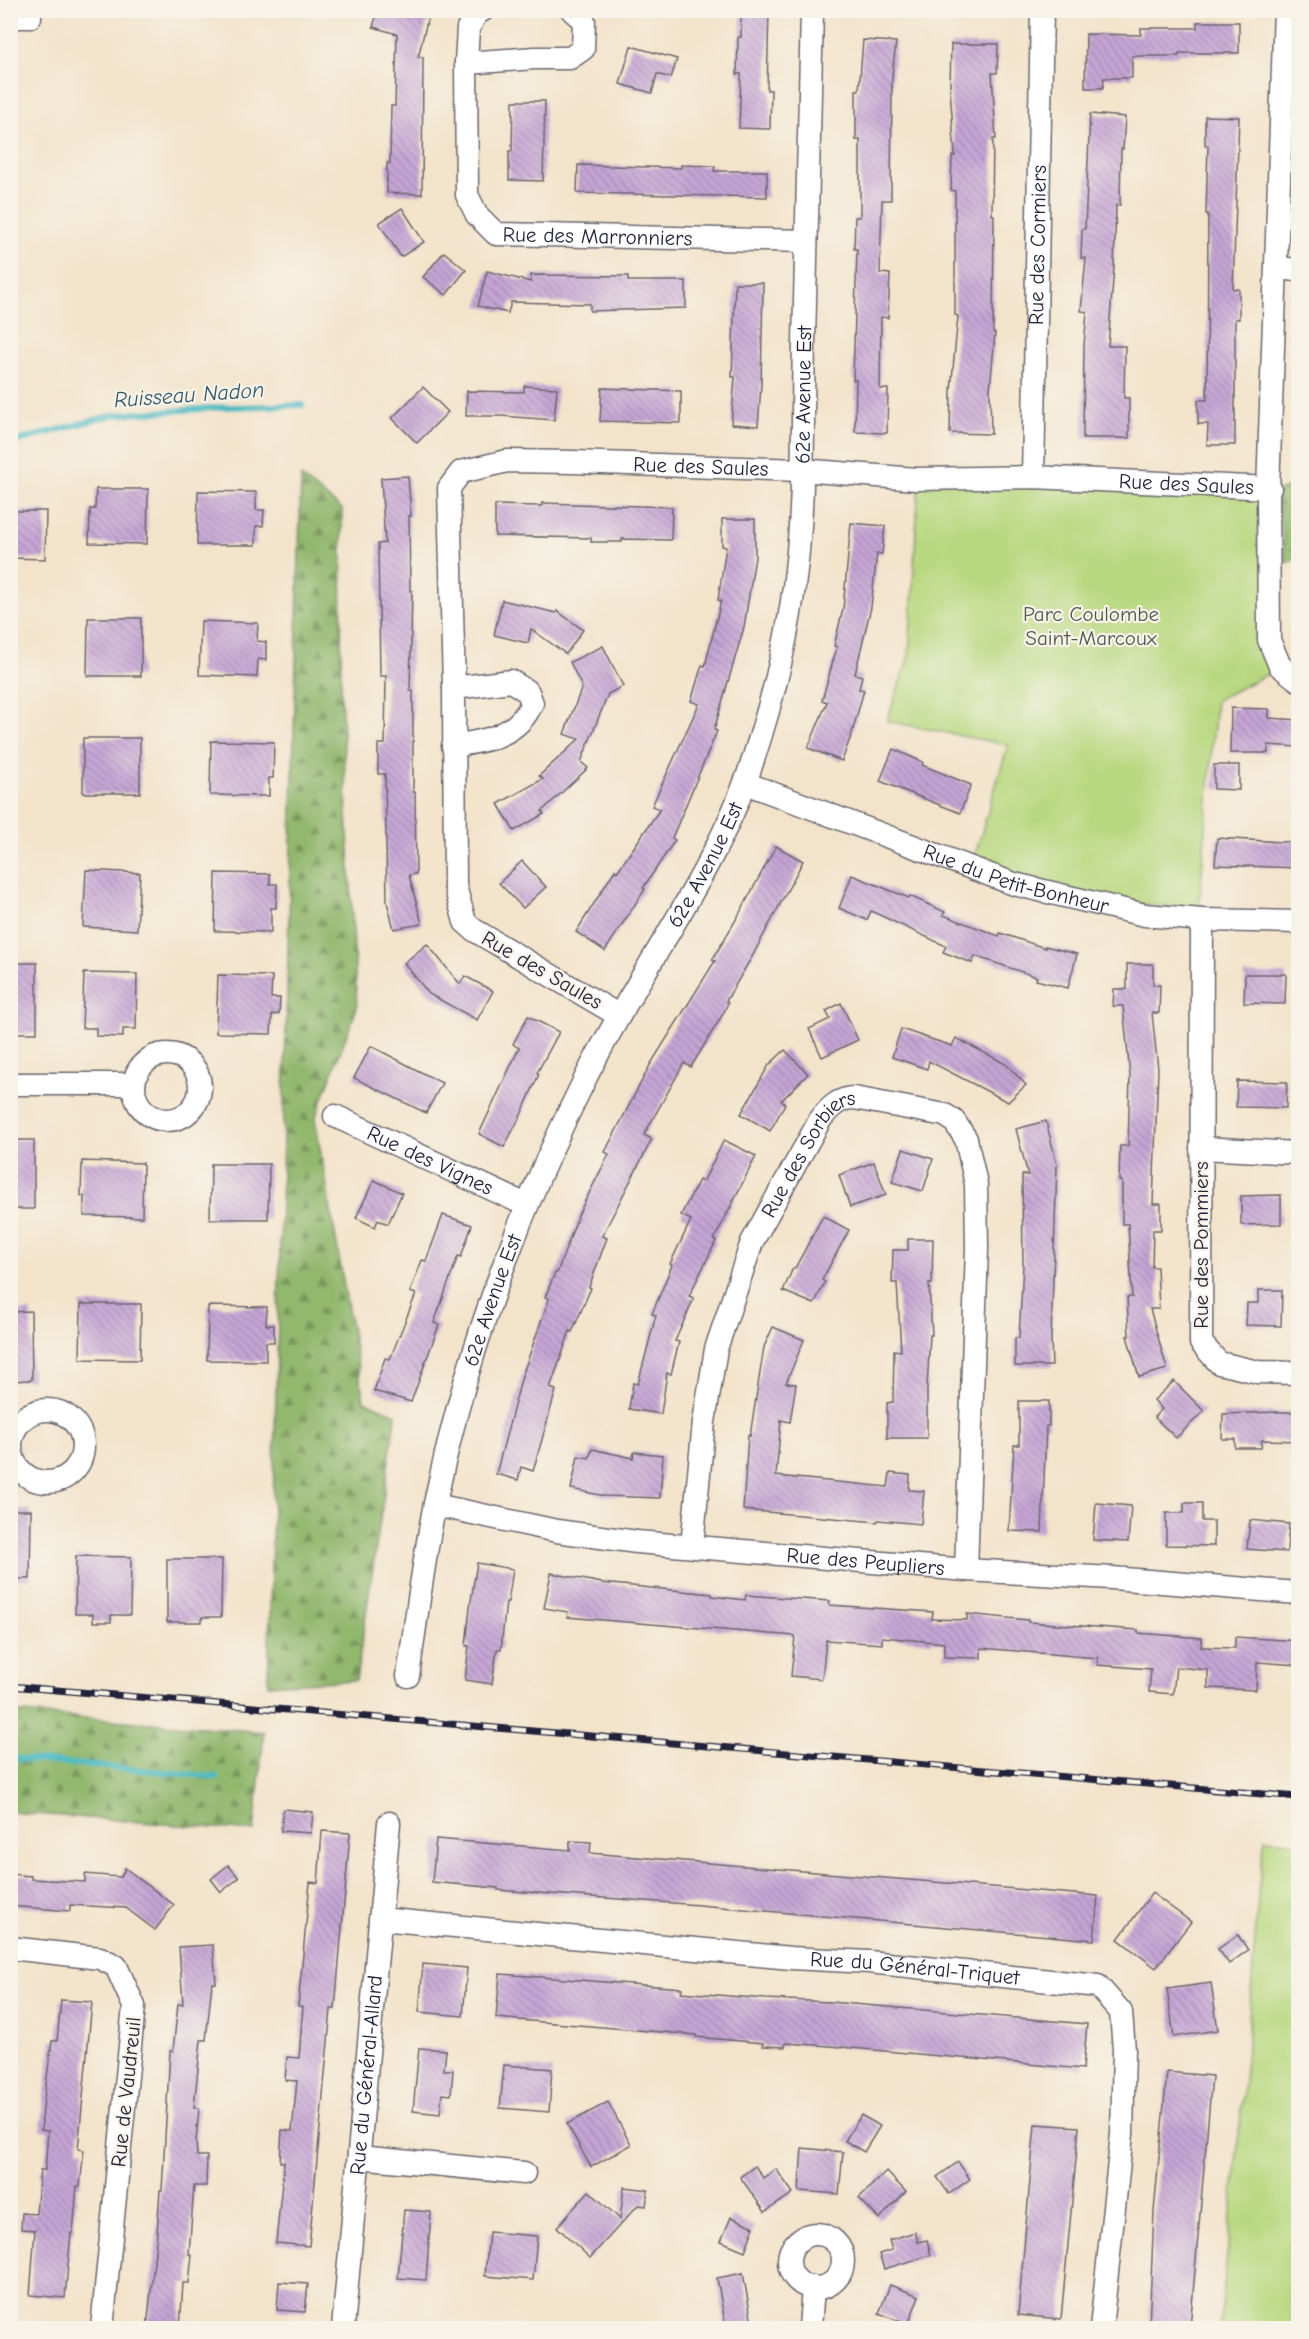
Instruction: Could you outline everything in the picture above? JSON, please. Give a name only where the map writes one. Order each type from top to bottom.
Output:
[{"type":"street","name":"Rue des Marronniers","points":[[483,10],[477,13],[468,28],[467,195],[477,215],[496,234],[806,241]]},
{"type":"street","points":[[466,63],[570,58],[584,49],[584,21],[572,10]]},
{"type":"street","name":"62e Avenue Est","points":[[408,1676],[422,1572],[435,1505],[473,1355],[526,1205],[560,1129],[618,1015],[694,888],[722,835],[745,783],[772,692],[791,610],[799,541],[812,10]]},
{"type":"street","name":"Rue des Cormiers","points":[[1033,477],[1042,10]]},
{"type":"street","points":[[1285,10],[1288,269],[1270,488],[1268,490],[1269,640],[1280,666],[1299,680]]},
{"type":"street","name":"Rue des Saules","points":[[618,1015],[474,930],[465,922],[455,886],[454,688],[449,488],[461,472],[507,461],[801,470],[916,479],[1033,477],[1270,488]]},
{"type":"street","points":[[453,746],[485,741],[507,732],[526,718],[532,703],[528,692],[511,681],[454,688]]},
{"type":"street","name":"Rue du Petit-Bonheur","points":[[745,783],[1014,884],[1145,915],[1202,920],[1299,922]]},
{"type":"street","name":"Rue des Pommiers","points":[[1202,920],[1201,1343],[1219,1363],[1258,1372],[1299,1373]]},
{"type":"street","points":[[10,1084],[134,1084]]},
{"type":"street","name":"Rue des Sorbiers","points":[[692,1546],[704,1422],[716,1349],[752,1242],[820,1120],[834,1104],[847,1098],[854,1098],[945,1115],[954,1120],[966,1139],[976,1184],[977,1248],[966,1570]]},
{"type":"street","name":"Rue des Vignes","points":[[335,1116],[526,1205]]},
{"type":"street","name":"Rue des Pommiers","points":[[1201,1148],[1299,1153]]},
{"type":"street","name":"Rue des Peupliers","points":[[435,1505],[575,1534],[692,1546],[966,1570],[1112,1578],[1299,1593]]},
{"type":"street","name":"Rue du Général-Allard","points":[[343,2328],[389,1822]]},
{"type":"street","name":"Rue du Général-Triquet","points":[[380,1919],[791,1958],[869,1962],[1098,1986],[1121,2012],[1124,2050],[1122,2134],[1101,2328]]},
{"type":"street","name":"Rue de Vaudreuil","points":[[10,1948],[100,1958],[116,1966],[134,2006],[102,2328]]},
{"type":"street","points":[[359,2157],[524,2173]]},
{"type":"street","points":[[810,2328],[813,2287]]},
{"type":"green space","points":[[301,477],[342,509],[341,695],[357,1008],[315,1119],[364,1401],[396,1414],[356,1680],[268,1685]]},
{"type":"green space","name":"Parc Coulombe Saint-Marcoux","points":[[919,479],[1268,490],[1278,669],[1216,700],[1199,909],[1084,899],[972,865],[1008,745],[887,721],[909,656]]},
{"type":"green space","points":[[1298,484],[1298,558],[1286,563],[1276,492]]},
{"type":"green space","points":[[10,1712],[264,1732],[254,1831],[11,1812]]},
{"type":"green space","points":[[1265,1839],[1298,1842],[1298,2328],[1220,2328],[1246,2060],[1259,1886]]},
{"type":"building","points":[[378,10],[430,10],[418,57],[423,57],[422,194],[387,193],[391,106],[395,106],[397,34],[373,27]]},
{"type":"building","points":[[741,10],[769,10],[767,90],[771,90],[770,129],[739,128],[741,74],[737,74]]},
{"type":"building","points":[[1197,22],[1239,22],[1239,53],[1132,56],[1132,78],[1104,78],[1103,88],[1085,88],[1086,34],[1141,35],[1141,28],[1197,28]]},
{"type":"building","points":[[863,40],[896,42],[892,76],[891,200],[882,200],[880,273],[890,274],[888,318],[881,317],[880,389],[888,389],[887,433],[855,432],[856,380],[853,380],[857,249],[854,249],[855,217],[860,217],[860,140],[856,140],[856,90],[859,90]]},
{"type":"building","points":[[951,44],[998,44],[997,73],[992,73],[996,139],[993,139],[993,333],[995,333],[990,390],[991,434],[950,433],[951,390],[958,316],[955,315],[955,191],[951,190],[952,156],[955,156],[950,89]]},
{"type":"building","points":[[631,46],[677,59],[671,78],[657,74],[652,93],[620,84]]},
{"type":"building","points":[[513,101],[545,101],[543,181],[509,180]]},
{"type":"building","points":[[1090,114],[1125,117],[1123,149],[1121,149],[1120,205],[1116,205],[1108,346],[1125,346],[1124,398],[1129,398],[1129,438],[1083,438],[1084,345],[1087,312],[1081,311],[1086,258],[1081,258],[1082,229],[1085,229]]},
{"type":"building","points":[[1205,116],[1239,117],[1233,289],[1239,289],[1239,319],[1235,319],[1235,445],[1207,445],[1208,424],[1198,424],[1198,400],[1207,400],[1208,145],[1205,145]]},
{"type":"building","points":[[578,165],[681,168],[681,165],[715,166],[714,171],[767,171],[767,197],[577,193]]},
{"type":"building","points":[[402,208],[424,242],[401,257],[379,223]]},
{"type":"building","points":[[444,252],[466,270],[446,295],[423,277]]},
{"type":"building","points":[[487,271],[531,282],[531,275],[628,276],[628,281],[686,281],[686,308],[590,311],[590,304],[511,302],[508,313],[478,306]]},
{"type":"building","points":[[735,283],[763,283],[758,426],[731,424],[735,377],[732,377]]},
{"type":"building","points":[[524,386],[557,388],[554,420],[466,416],[467,391],[524,392]]},
{"type":"building","points":[[423,387],[448,412],[417,443],[392,418]]},
{"type":"building","points":[[602,388],[681,391],[681,423],[600,421]]},
{"type":"building","points":[[408,476],[411,516],[409,516],[410,591],[412,591],[410,691],[413,691],[416,874],[409,875],[422,924],[394,929],[387,902],[385,774],[378,774],[378,744],[385,744],[386,676],[380,676],[378,544],[385,543],[381,478]]},
{"type":"building","points":[[96,489],[148,489],[147,544],[89,543],[90,509],[95,509]]},
{"type":"building","points":[[198,491],[256,492],[256,510],[264,510],[263,526],[256,526],[256,545],[197,545]]},
{"type":"building","points":[[542,503],[672,507],[671,540],[622,539],[622,542],[591,542],[591,538],[495,536],[495,505],[542,506]]},
{"type":"building","points":[[10,511],[46,511],[45,559],[10,558]]},
{"type":"building","points":[[722,519],[755,519],[755,557],[744,627],[714,730],[717,731],[672,838],[675,840],[605,951],[576,932],[615,870],[617,872],[660,809],[652,806],[699,704],[691,701],[702,665],[705,666],[721,601],[718,600],[726,547],[722,546]]},
{"type":"building","points":[[851,523],[885,526],[882,554],[877,553],[871,607],[855,674],[862,676],[859,689],[864,690],[842,761],[808,748],[827,702],[822,700],[837,647],[834,646],[843,609]]},
{"type":"building","points":[[502,600],[556,613],[557,611],[583,630],[566,654],[531,629],[528,643],[494,635]]},
{"type":"building","points":[[88,618],[141,618],[141,676],[87,676]]},
{"type":"building","points":[[201,621],[258,623],[257,641],[266,642],[266,660],[258,659],[257,677],[199,675]]},
{"type":"building","points":[[603,646],[623,686],[608,694],[581,762],[588,768],[542,811],[544,814],[514,831],[498,804],[543,779],[539,776],[579,739],[564,734],[582,687],[570,662]]},
{"type":"building","points":[[1231,708],[1269,709],[1269,718],[1299,720],[1299,747],[1268,745],[1268,753],[1230,753]]},
{"type":"building","points":[[83,738],[140,738],[140,793],[83,793]]},
{"type":"building","points":[[211,741],[274,742],[273,778],[269,778],[269,796],[210,795]]},
{"type":"building","points":[[893,749],[923,762],[922,765],[971,785],[960,813],[880,781]]},
{"type":"building","points":[[1214,765],[1239,765],[1239,790],[1214,789]]},
{"type":"building","points":[[1217,838],[1299,841],[1299,868],[1215,865]]},
{"type":"building","points":[[776,846],[803,861],[726,1001],[728,1003],[723,1014],[691,1067],[684,1063],[644,1135],[652,1139],[602,1236],[607,1238],[589,1287],[591,1288],[572,1332],[570,1331],[550,1388],[556,1390],[533,1471],[521,1467],[518,1480],[496,1474],[522,1376],[549,1299],[545,1297],[557,1273],[579,1213],[609,1154],[605,1152],[650,1065],[715,961],[712,960]]},
{"type":"building","points":[[522,861],[546,887],[523,908],[499,883]]},
{"type":"building","points":[[86,870],[140,873],[137,930],[83,927]]},
{"type":"building","points":[[216,873],[270,874],[270,884],[277,884],[276,908],[271,908],[271,932],[215,931]]},
{"type":"building","points":[[852,875],[909,898],[910,896],[945,912],[943,915],[999,936],[1000,933],[1045,948],[1045,946],[1077,954],[1068,988],[1036,980],[1037,977],[975,956],[972,963],[943,952],[946,946],[871,911],[867,920],[839,908]]},
{"type":"building","points":[[427,944],[460,984],[465,976],[493,991],[477,1020],[429,994],[404,963]]},
{"type":"building","points":[[10,963],[37,963],[37,1033],[10,1033]]},
{"type":"building","points":[[1127,964],[1153,964],[1153,985],[1160,985],[1159,1013],[1152,1013],[1158,1069],[1153,1204],[1161,1204],[1161,1230],[1153,1230],[1152,1267],[1157,1267],[1159,1309],[1150,1309],[1167,1369],[1139,1377],[1127,1336],[1129,1336],[1127,1297],[1132,1297],[1128,1224],[1122,1224],[1122,1181],[1119,1181],[1120,1146],[1128,1146],[1130,1075],[1123,1006],[1113,1006],[1114,989],[1127,989]]},
{"type":"building","points":[[84,973],[137,974],[136,1029],[123,1029],[123,1037],[96,1036],[96,1028],[82,1028]]},
{"type":"building","points":[[1245,974],[1286,974],[1285,1004],[1244,1003]]},
{"type":"building","points":[[218,975],[272,976],[271,998],[280,998],[279,1014],[272,1015],[271,1034],[216,1033]]},
{"type":"building","points":[[841,1003],[858,1040],[822,1057],[809,1029],[830,1019],[826,1011]]},
{"type":"building","points":[[528,1016],[559,1032],[537,1073],[539,1074],[521,1115],[504,1147],[479,1134],[519,1048],[513,1044]]},
{"type":"building","points":[[901,1029],[952,1046],[956,1038],[1006,1064],[1026,1085],[1008,1102],[929,1061],[927,1069],[892,1057]]},
{"type":"building","points":[[371,1046],[442,1083],[426,1113],[354,1078]]},
{"type":"building","points":[[785,1050],[808,1074],[781,1101],[785,1104],[770,1131],[741,1114],[769,1065]]},
{"type":"building","points":[[1237,1081],[1287,1082],[1286,1108],[1236,1107]]},
{"type":"building","points":[[1046,1121],[1057,1165],[1052,1366],[1015,1366],[1015,1338],[1019,1338],[1023,1265],[1022,1175],[1028,1175],[1016,1129]]},
{"type":"building","points":[[10,1140],[34,1140],[34,1209],[10,1209]]},
{"type":"building","points":[[724,1140],[756,1156],[689,1296],[694,1298],[675,1341],[679,1342],[671,1374],[667,1373],[661,1414],[629,1409],[633,1383],[638,1384],[656,1315],[652,1314],[672,1265],[670,1264],[691,1220],[681,1215],[699,1180],[703,1182]]},
{"type":"building","points":[[903,1149],[933,1159],[923,1191],[892,1182]]},
{"type":"building","points":[[82,1161],[143,1163],[142,1217],[84,1216],[84,1196],[81,1196]]},
{"type":"building","points":[[874,1162],[886,1195],[850,1207],[839,1175]]},
{"type":"building","points":[[211,1164],[269,1164],[268,1219],[210,1219]]},
{"type":"building","points":[[374,1180],[402,1193],[388,1224],[378,1220],[375,1227],[356,1218]]},
{"type":"building","points":[[1281,1195],[1281,1224],[1241,1225],[1241,1196]]},
{"type":"building","points":[[443,1215],[472,1225],[461,1257],[458,1256],[434,1323],[439,1325],[411,1402],[374,1391],[385,1358],[390,1359],[416,1294],[410,1292],[422,1260],[426,1261]]},
{"type":"building","points":[[823,1216],[849,1230],[822,1280],[825,1282],[814,1304],[783,1291],[793,1268]]},
{"type":"building","points":[[908,1239],[933,1239],[932,1284],[929,1284],[932,1335],[930,1335],[927,1388],[927,1438],[887,1438],[887,1403],[893,1402],[894,1350],[901,1351],[897,1283],[892,1283],[893,1250],[908,1250]]},
{"type":"building","points":[[1258,1290],[1282,1290],[1281,1326],[1246,1325],[1247,1303],[1258,1303]]},
{"type":"building","points":[[81,1304],[141,1304],[140,1360],[80,1359]]},
{"type":"building","points":[[208,1306],[267,1307],[266,1325],[274,1325],[274,1342],[266,1342],[266,1361],[207,1360]]},
{"type":"building","points":[[31,1311],[32,1380],[10,1381],[10,1312]]},
{"type":"building","points":[[773,1327],[804,1340],[786,1383],[796,1384],[790,1422],[781,1420],[776,1476],[888,1487],[890,1473],[910,1475],[909,1490],[924,1491],[921,1524],[743,1510],[748,1435],[750,1436],[764,1347]]},
{"type":"building","points":[[1174,1381],[1204,1411],[1176,1438],[1154,1417],[1162,1409],[1154,1400]]},
{"type":"building","points":[[1019,1401],[1049,1401],[1042,1532],[1009,1531],[1014,1445],[1019,1445]]},
{"type":"building","points":[[1299,1412],[1299,1441],[1262,1440],[1261,1448],[1235,1448],[1235,1439],[1222,1439],[1223,1414]]},
{"type":"building","points":[[592,1449],[633,1458],[634,1452],[663,1455],[660,1498],[605,1496],[571,1489],[578,1456],[589,1458]]},
{"type":"building","points":[[1096,1503],[1131,1506],[1128,1542],[1093,1540]]},
{"type":"building","points":[[1184,1503],[1202,1503],[1202,1521],[1214,1521],[1214,1546],[1166,1545],[1166,1513],[1184,1513]]},
{"type":"building","points":[[10,1510],[31,1510],[30,1579],[10,1579]]},
{"type":"building","points":[[1250,1520],[1289,1524],[1287,1552],[1247,1549]]},
{"type":"building","points":[[76,1556],[131,1557],[130,1615],[111,1615],[111,1622],[93,1622],[93,1614],[75,1614]]},
{"type":"building","points":[[167,1559],[222,1559],[221,1617],[202,1617],[202,1622],[167,1622]]},
{"type":"building","points":[[477,1563],[513,1569],[508,1602],[506,1602],[501,1649],[497,1649],[492,1684],[465,1680],[470,1607]]},
{"type":"building","points":[[551,1573],[602,1583],[712,1594],[712,1596],[745,1600],[746,1595],[830,1601],[829,1605],[933,1612],[932,1619],[967,1620],[967,1614],[1028,1620],[1028,1622],[1138,1630],[1138,1633],[1202,1638],[1201,1647],[1235,1648],[1235,1637],[1299,1641],[1299,1665],[1257,1662],[1256,1690],[1208,1688],[1208,1670],[1176,1667],[1173,1694],[1149,1692],[1151,1669],[1097,1665],[1098,1658],[981,1648],[981,1658],[944,1657],[944,1643],[882,1637],[882,1644],[826,1640],[822,1679],[791,1676],[795,1636],[567,1617],[568,1612],[544,1608]]},
{"type":"building","points":[[283,1809],[313,1812],[311,1833],[281,1831]]},
{"type":"building","points":[[322,1831],[350,1833],[335,2009],[331,2009],[309,2246],[276,2243],[284,2162],[280,2162],[282,2130],[292,2131],[297,2081],[285,2080],[287,2057],[299,2058],[303,2007],[298,2006],[310,1882],[318,1883]]},
{"type":"building","points":[[436,1839],[570,1850],[570,1841],[591,1842],[590,1853],[1098,1896],[1094,1940],[699,1905],[498,1890],[498,1888],[432,1882]]},
{"type":"building","points":[[228,1865],[239,1878],[221,1892],[211,1879]]},
{"type":"building","points":[[125,1868],[174,1905],[155,1930],[126,1908],[70,1905],[70,1911],[10,1906],[10,1874],[31,1876],[31,1879],[85,1882],[85,1874],[121,1877]]},
{"type":"building","points":[[1152,1893],[1191,1922],[1156,1968],[1118,1939]]},
{"type":"building","points":[[1238,1935],[1248,1950],[1229,1964],[1218,1949]]},
{"type":"building","points":[[213,1945],[216,1983],[212,1983],[206,2040],[201,2040],[194,2107],[199,2108],[197,2156],[207,2156],[206,2186],[194,2186],[189,2254],[192,2255],[189,2283],[183,2283],[180,2328],[147,2328],[160,2190],[162,2190],[170,2051],[173,2051],[178,2004],[183,2004],[179,1947]]},
{"type":"building","points":[[423,1964],[467,1968],[463,2016],[419,2012]]},
{"type":"building","points":[[500,1974],[682,1988],[681,1992],[1087,2024],[1083,2069],[830,2046],[786,2043],[785,2047],[762,2046],[763,2043],[696,2037],[696,2035],[496,2018]]},
{"type":"building","points":[[1211,1983],[1218,2030],[1174,2037],[1167,1989]]},
{"type":"building","points":[[61,2000],[92,2002],[78,2149],[84,2150],[80,2186],[77,2186],[65,2298],[30,2295],[35,2230],[21,2229],[22,2213],[36,2214],[40,2170],[45,2170],[48,2131],[41,2130],[52,2041],[57,2041]]},
{"type":"building","points":[[419,2048],[446,2050],[444,2070],[453,2070],[451,2095],[442,2094],[440,2114],[413,2111]]},
{"type":"building","points":[[504,2065],[552,2069],[549,2112],[500,2108]]},
{"type":"building","points":[[1167,2072],[1212,2076],[1190,2328],[1149,2328],[1154,2211]]},
{"type":"building","points":[[608,2102],[631,2145],[591,2167],[567,2124]]},
{"type":"building","points":[[861,2115],[880,2126],[864,2152],[845,2141]]},
{"type":"building","points":[[1035,2124],[1079,2127],[1061,2319],[1018,2315]]},
{"type":"building","points":[[802,2148],[843,2152],[839,2194],[799,2191]]},
{"type":"building","points":[[958,2162],[970,2179],[949,2194],[937,2177]]},
{"type":"building","points":[[755,2166],[763,2178],[776,2169],[793,2193],[765,2212],[740,2177]]},
{"type":"building","points":[[886,2171],[906,2192],[879,2219],[859,2198]]},
{"type":"building","points":[[624,2187],[648,2190],[646,2206],[638,2205],[590,2258],[557,2227],[589,2191],[620,2219]]},
{"type":"building","points":[[404,2210],[431,2212],[426,2280],[398,2278]]},
{"type":"building","points":[[731,2217],[754,2227],[745,2251],[721,2241]]},
{"type":"building","points":[[489,2232],[537,2236],[533,2280],[485,2276]]},
{"type":"building","points":[[915,2232],[918,2242],[927,2240],[931,2255],[884,2269],[879,2254],[892,2250],[889,2240]]},
{"type":"building","points":[[743,2273],[753,2328],[726,2328],[717,2278]]},
{"type":"building","points":[[279,2282],[308,2284],[305,2312],[277,2310]]},
{"type":"building","points":[[890,2285],[919,2296],[908,2325],[879,2313]]},
{"type":"waterway","name":"Ruisseau Nadon","points":[[10,443],[113,415],[227,407],[302,405]]},
{"type":"waterway","points":[[10,1758],[217,1777]]},
{"type":"railway","points":[[10,1686],[1298,1797]]}]
